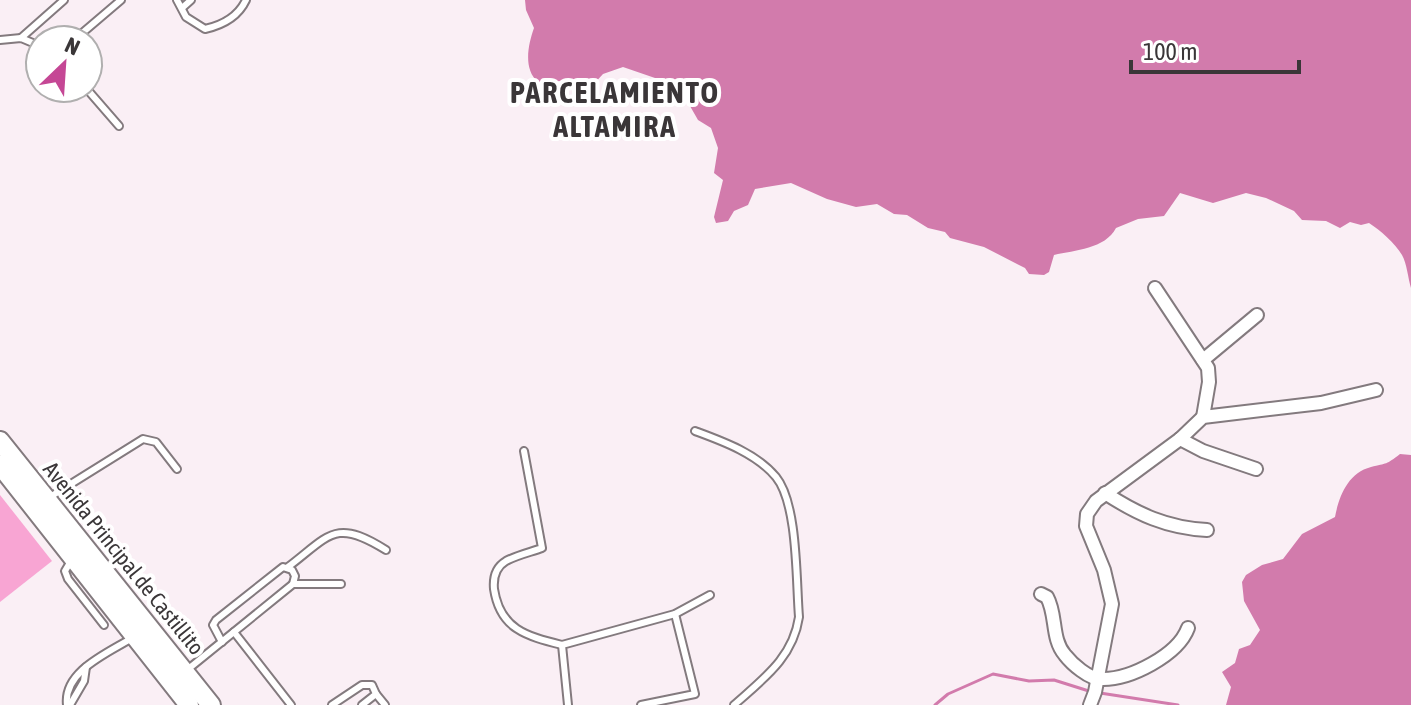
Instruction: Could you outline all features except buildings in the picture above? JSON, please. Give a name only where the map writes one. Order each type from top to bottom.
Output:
[{"type":"main road","name":"Avenida Principal de Castillito","points":[[0,441],[74,559],[133,637],[211,705]]},
{"type":"main road","name":"Avenida Principal de Castillito","points":[[0,465],[40,503],[178,677],[189,705]]},
{"type":"street","points":[[1090,705],[1112,604],[1104,570],[1088,534],[1086,522],[1090,510],[1105,493],[1180,439],[1203,417],[1209,382],[1203,360],[1155,288]]},
{"type":"street","points":[[1203,360],[1257,315]]},
{"type":"street","points":[[1203,417],[1321,403],[1376,390]]},
{"type":"street","points":[[1180,439],[1203,451],[1256,469]]},
{"type":"street","points":[[1105,493],[1147,518],[1174,526],[1207,530]]},
{"type":"street","points":[[1041,594],[1051,604],[1058,645],[1077,667],[1098,679],[1129,675],[1161,658],[1180,642],[1188,628]]},
{"type":"lane","points":[[21,38],[64,0]]},
{"type":"lane","points":[[93,24],[121,0]]},
{"type":"lane","points":[[177,0],[186,17],[205,29],[220,25],[241,10],[246,0]]},
{"type":"lane","points":[[182,8],[191,0]]},
{"type":"lane","points":[[0,40],[24,39]]},
{"type":"lane","points":[[100,104],[119,126]]},
{"type":"lane","points":[[695,431],[763,465],[784,490],[792,520],[799,617],[797,630],[780,664],[734,705]]},
{"type":"lane","points":[[40,503],[143,439],[156,442],[177,469]]},
{"type":"lane","points":[[524,451],[542,548],[505,562],[495,574],[495,591],[502,615],[510,624],[536,638],[562,645],[675,614],[710,595]]},
{"type":"lane","points":[[222,642],[213,625],[216,620],[332,533],[355,533],[386,550]]},
{"type":"lane","points":[[74,559],[65,571],[68,579],[104,625]]},
{"type":"lane","points":[[178,677],[293,584],[295,576],[288,567]]},
{"type":"lane","points":[[293,584],[341,584]]},
{"type":"lane","points":[[675,614],[698,705]]},
{"type":"lane","points":[[234,632],[291,705]]},
{"type":"lane","points":[[68,705],[75,699],[86,675],[86,667],[133,637]]},
{"type":"lane","points":[[562,645],[568,705]]},
{"type":"lane","points":[[332,705],[367,683],[372,685],[385,705]]},
{"type":"lane","points":[[363,705],[376,694]]},
{"type":"lane","points":[[641,705],[695,694]]},
{"type":"shaded area","points":[[525,0],[1411,0],[1411,288],[1402,255],[1387,237],[1369,223],[1361,225],[1350,222],[1340,228],[1326,221],[1302,220],[1294,211],[1246,193],[1213,203],[1180,193],[1164,216],[1138,219],[1116,228],[1097,244],[1054,255],[1049,272],[1044,275],[1029,274],[1025,268],[984,247],[950,238],[945,232],[928,228],[907,215],[894,214],[877,204],[856,207],[827,199],[791,183],[755,189],[748,205],[734,211],[728,221],[716,223],[714,217],[723,180],[714,173],[718,148],[711,128],[698,120],[686,99],[655,78],[623,67],[603,74],[592,86],[583,80],[538,82],[529,64],[534,28]]},
{"type":"shaded area","points":[[1400,454],[1411,455],[1411,705],[1226,705],[1231,687],[1222,672],[1235,663],[1239,649],[1250,645],[1260,630],[1244,601],[1242,582],[1246,575],[1262,565],[1283,559],[1302,534],[1335,517],[1342,494],[1356,474],[1386,463]]},
{"type":"shaded area","points":[[0,495],[52,561],[0,602]]},
{"type":"waterway","points":[[935,705],[948,694],[993,674],[1029,681],[1054,680],[1092,692]]},
{"type":"waterway","points":[[1100,693],[1178,705]]},
{"type":"district","name":"PARCELAMIENTO ALTAMIRA","points":[[615,110]]}]
